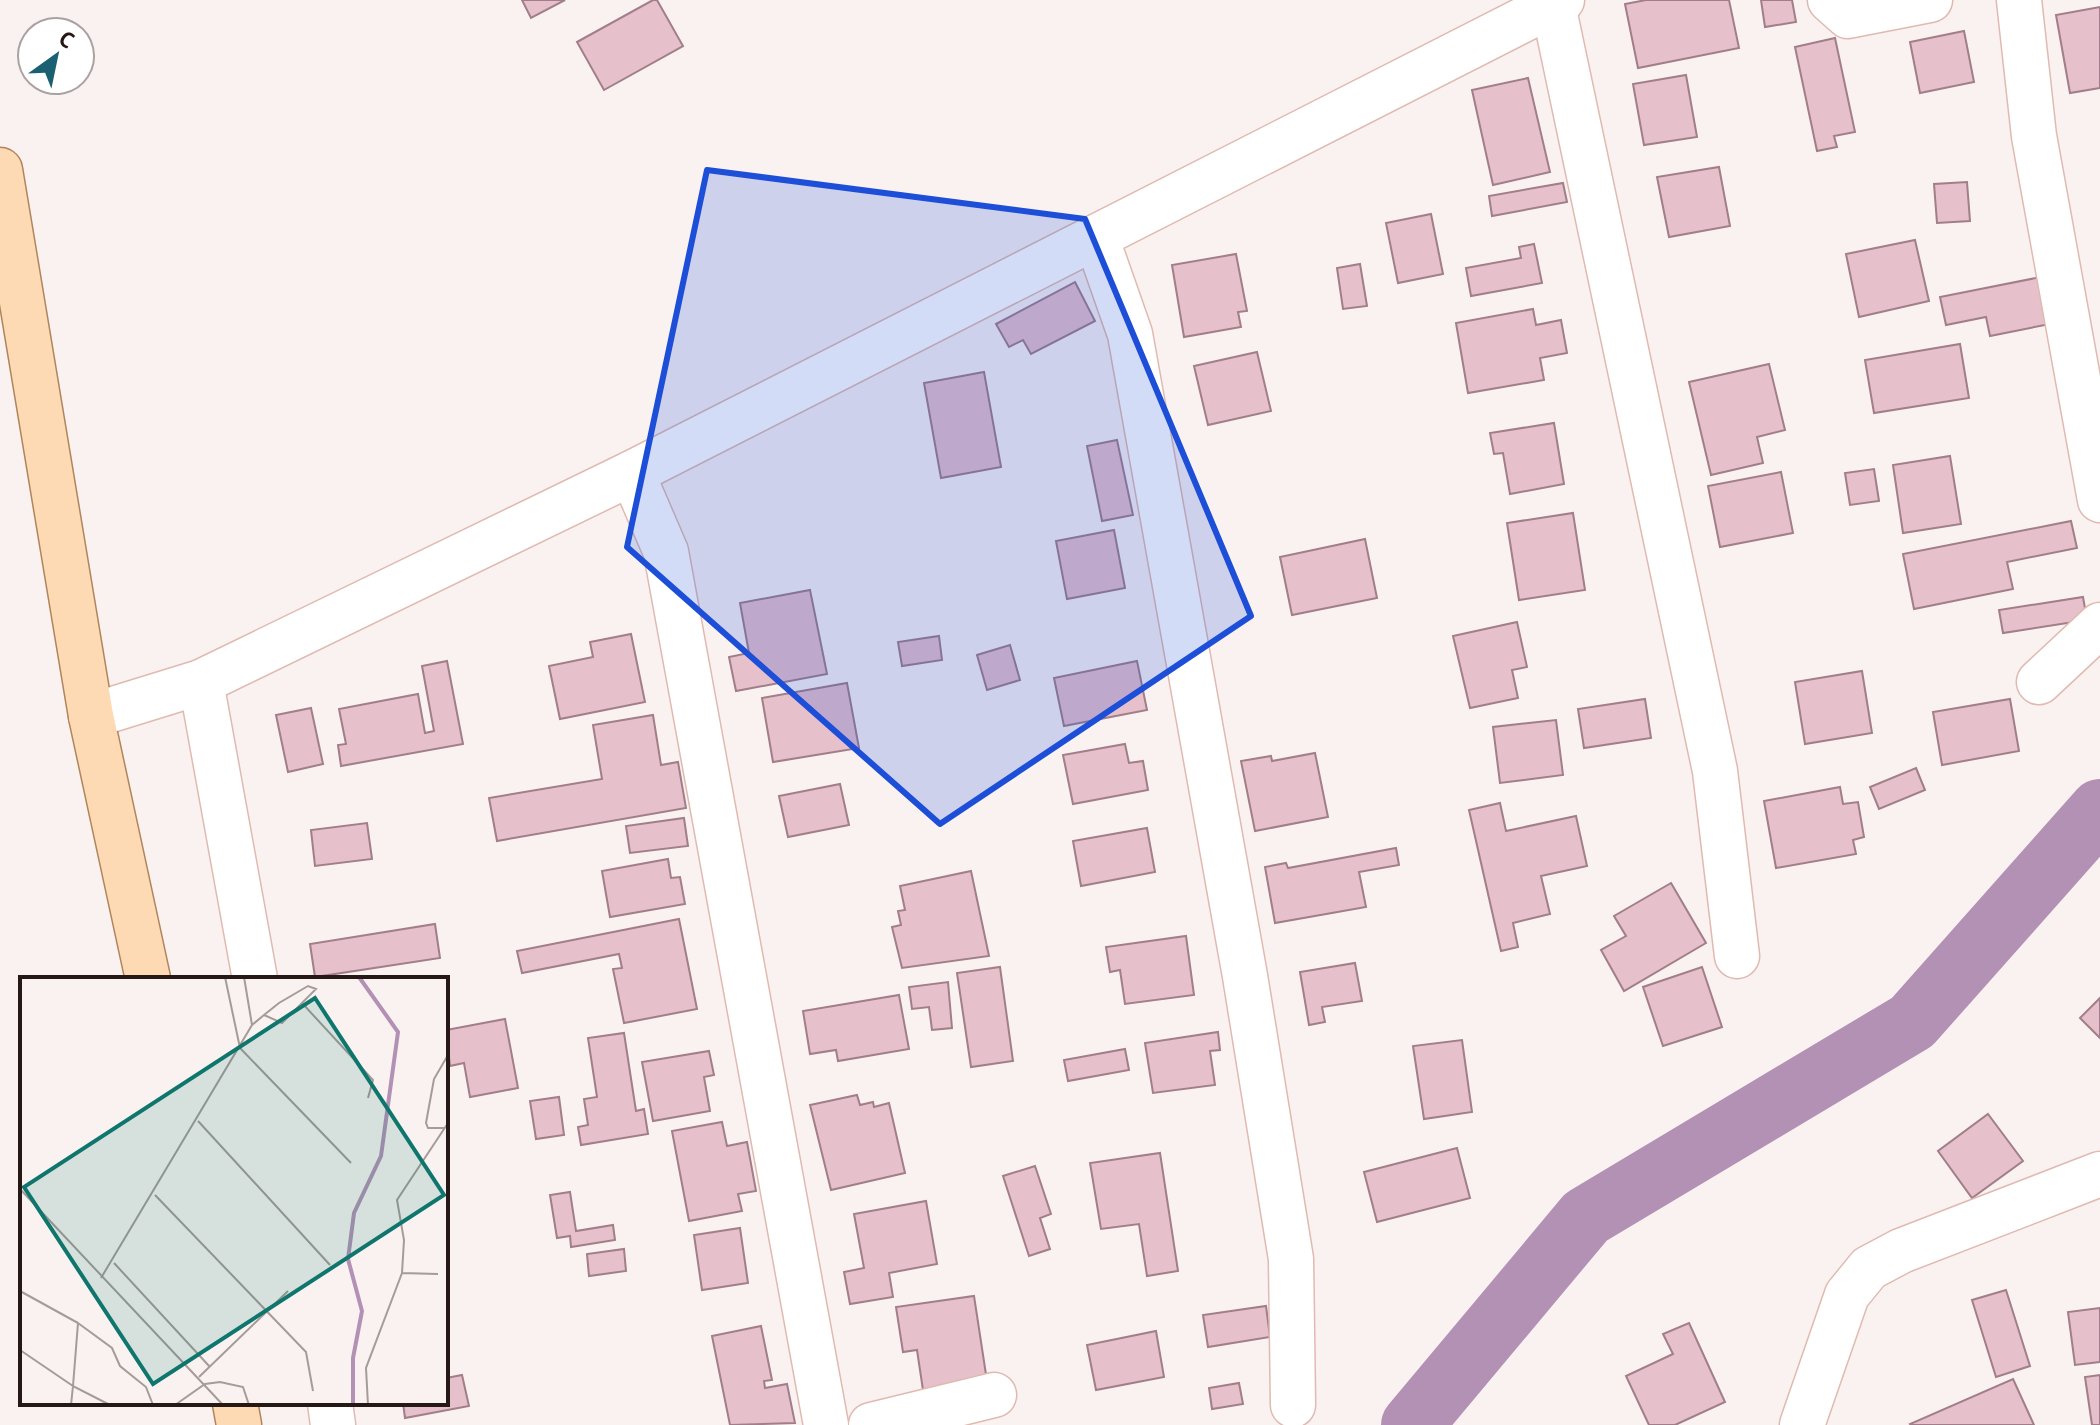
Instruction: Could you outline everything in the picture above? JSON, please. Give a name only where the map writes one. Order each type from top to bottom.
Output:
[{"type":"main road","points":[[0,170],[91,716],[148,977]]},
{"type":"main road","points":[[235,1405],[239,1425]]},
{"type":"street","points":[[1830,0],[1848,16],[1930,0]]},
{"type":"street","points":[[2019,0],[2034,136],[2100,500]]},
{"type":"street","points":[[91,716],[201,682],[632,473],[1557,2],[1715,771],[1737,956]]},
{"type":"street","points":[[1096,237],[1130,334],[1245,976],[1291,1259],[1293,1405]]},
{"type":"street","points":[[632,473],[666,552],[826,1425]]},
{"type":"street","points":[[2039,682],[2100,625]]},
{"type":"street","points":[[201,682],[255,977]]},
{"type":"street","points":[[1802,1425],[1847,1295],[1869,1268],[1901,1251],[2100,1174]]},
{"type":"street","points":[[871,1425],[994,1395]]},
{"type":"street","points":[[330,1405],[333,1425]]},
{"type":"highlighted area","points":[[707,170],[1085,219],[1251,616],[940,824],[627,547]]},
{"type":"building","points":[[522,0],[565,0],[531,18]]},
{"type":"building","points":[[657,0],[683,46],[604,90],[577,42]]},
{"type":"building","points":[[1646,0],[1729,0],[1739,48],[1638,68],[1625,4]]},
{"type":"building","points":[[1761,0],[1792,0],[1796,22],[1765,27]]},
{"type":"building","points":[[2100,7],[2100,88],[2070,93],[2056,15]]},
{"type":"building","points":[[1964,31],[1974,82],[1920,93],[1910,42]]},
{"type":"building","points":[[1835,38],[1855,132],[1834,136],[1837,147],[1817,151],[1795,47]]},
{"type":"building","points":[[1686,75],[1697,137],[1644,145],[1633,84]]},
{"type":"building","points":[[1528,78],[1550,172],[1493,185],[1472,90]]},
{"type":"building","points":[[1719,167],[1730,226],[1669,237],[1657,177]]},
{"type":"building","points":[[1967,182],[1970,221],[1937,223],[1934,184]]},
{"type":"building","points":[[1563,183],[1567,202],[1492,216],[1489,196]]},
{"type":"building","points":[[1431,214],[1443,274],[1398,283],[1386,223]]},
{"type":"building","points":[[1915,240],[1929,301],[1859,317],[1846,254]]},
{"type":"building","points":[[1534,244],[1542,283],[1471,296],[1466,268],[1521,258],[1519,247]]},
{"type":"building","points":[[1236,254],[1247,311],[1238,312],[1241,327],[1184,337],[1172,265]]},
{"type":"building","points":[[1360,264],[1367,306],[1343,309],[1337,268]]},
{"type":"building","points":[[2041,277],[2050,324],[1990,336],[1986,317],[1946,325],[1940,297]]},
{"type":"building","points":[[1075,282],[1095,321],[1031,354],[1023,340],[1009,347],[996,324]]},
{"type":"building","points":[[1533,309],[1536,325],[1561,320],[1567,353],[1540,358],[1544,380],[1468,393],[1456,323]]},
{"type":"building","points":[[1960,344],[1969,398],[1874,413],[1865,360]]},
{"type":"building","points":[[1257,352],[1271,411],[1208,425],[1194,366]]},
{"type":"building","points":[[1769,364],[1785,430],[1757,437],[1763,463],[1711,475],[1689,382]]},
{"type":"building","points":[[984,372],[1001,467],[941,478],[924,383]]},
{"type":"building","points":[[1554,423],[1564,484],[1510,494],[1503,453],[1494,454],[1490,433]]},
{"type":"building","points":[[1117,440],[1133,515],[1102,521],[1087,446]]},
{"type":"building","points":[[1950,456],[1961,524],[1903,533],[1893,465]]},
{"type":"building","points":[[1874,469],[1879,501],[1850,505],[1845,473]]},
{"type":"building","points":[[1781,472],[1793,533],[1720,547],[1708,486]]},
{"type":"building","points":[[1573,513],[1585,590],[1519,600],[1507,523]]},
{"type":"building","points":[[2071,521],[2077,548],[2007,562],[2013,589],[1914,609],[1903,554]]},
{"type":"building","points":[[1114,530],[1125,588],[1067,599],[1056,541]]},
{"type":"building","points":[[1365,539],[1377,598],[1292,615],[1280,557]]},
{"type":"building","points":[[810,590],[827,674],[736,691],[729,657],[749,653],[740,603]]},
{"type":"building","points":[[2083,597],[2087,620],[2003,633],[1999,610]]},
{"type":"building","points":[[1517,622],[1527,667],[1512,670],[1518,698],[1470,708],[1453,636]]},
{"type":"building","points":[[631,634],[645,702],[560,719],[549,666],[593,657],[590,642]]},
{"type":"building","points":[[939,636],[942,660],[902,666],[898,642]]},
{"type":"building","points":[[1010,645],[1020,680],[987,690],[977,655]]},
{"type":"building","points":[[447,661],[463,744],[341,766],[338,745],[346,744],[339,709],[418,694],[425,733],[434,731],[422,666]]},
{"type":"building","points":[[1137,661],[1147,710],[1064,726],[1054,678]]},
{"type":"building","points":[[1862,671],[1872,733],[1805,744],[1795,682]]},
{"type":"building","points":[[847,683],[859,748],[773,762],[762,698]]},
{"type":"building","points":[[1645,699],[1651,738],[1584,748],[1578,709]]},
{"type":"building","points":[[2010,699],[2019,751],[1942,765],[1933,712]]},
{"type":"building","points":[[311,708],[323,764],[288,772],[276,715]]},
{"type":"building","points":[[653,715],[661,765],[678,762],[686,808],[497,841],[489,798],[602,779],[593,725]]},
{"type":"building","points":[[1556,720],[1563,775],[1500,783],[1493,727]]},
{"type":"building","points":[[1125,744],[1129,763],[1143,761],[1148,790],[1073,804],[1063,755]]},
{"type":"building","points":[[1315,753],[1328,817],[1255,831],[1241,761],[1271,756],[1272,761]]},
{"type":"building","points":[[1916,768],[1925,790],[1879,809],[1870,787]]},
{"type":"building","points":[[840,784],[849,825],[788,837],[779,796]]},
{"type":"building","points":[[1840,787],[1843,804],[1858,802],[1864,837],[1853,840],[1856,854],[1776,868],[1764,801]]},
{"type":"building","points":[[1500,803],[1506,831],[1576,816],[1587,866],[1541,876],[1550,914],[1513,923],[1518,947],[1501,951],[1469,810]]},
{"type":"building","points":[[684,818],[688,846],[630,853],[626,826]]},
{"type":"building","points":[[367,823],[372,859],[315,866],[311,830]]},
{"type":"building","points":[[1147,828],[1155,872],[1081,886],[1073,841]]},
{"type":"building","points":[[1396,848],[1399,865],[1359,872],[1366,907],[1275,923],[1265,867],[1286,863],[1288,868]]},
{"type":"building","points":[[668,859],[671,878],[680,877],[685,904],[610,917],[602,871]]},
{"type":"building","points":[[971,871],[989,956],[902,968],[892,927],[901,925],[898,911],[905,910],[900,886]]},
{"type":"building","points":[[1671,883],[1706,943],[1624,991],[1601,950],[1626,936],[1614,916]]},
{"type":"building","points":[[679,919],[697,1009],[624,1023],[613,969],[622,968],[619,954],[522,973],[517,951]]},
{"type":"building","points":[[435,924],[440,958],[315,977],[310,944]]},
{"type":"building","points":[[1186,936],[1194,995],[1125,1004],[1120,970],[1110,972],[1106,947]]},
{"type":"building","points":[[1355,963],[1362,1001],[1322,1007],[1325,1022],[1309,1025],[1300,972]]},
{"type":"building","points":[[1000,967],[1013,1061],[971,1067],[957,973]]},
{"type":"building","points":[[1702,967],[1722,1027],[1663,1046],[1643,987]]},
{"type":"building","points":[[948,982],[952,1028],[932,1030],[929,1007],[912,1009],[909,987]]},
{"type":"building","points":[[899,995],[909,1049],[838,1061],[836,1050],[810,1054],[803,1011]]},
{"type":"building","points":[[2100,998],[2100,1038],[2080,1018]]},
{"type":"building","points":[[505,1019],[518,1088],[470,1097],[464,1063],[450,1066],[448,1030]]},
{"type":"building","points":[[1218,1032],[1220,1050],[1210,1051],[1215,1085],[1153,1093],[1145,1043]]},
{"type":"building","points":[[624,1033],[636,1111],[644,1109],[648,1134],[581,1145],[578,1127],[588,1125],[584,1099],[597,1097],[588,1038]]},
{"type":"building","points":[[1462,1040],[1472,1112],[1424,1119],[1413,1046]]},
{"type":"building","points":[[1125,1049],[1129,1070],[1068,1081],[1064,1060]]},
{"type":"building","points":[[709,1051],[714,1075],[704,1077],[710,1111],[653,1121],[642,1062]]},
{"type":"building","points":[[857,1095],[860,1105],[873,1102],[874,1107],[889,1103],[905,1173],[831,1190],[810,1105]]},
{"type":"building","points":[[559,1097],[564,1135],[536,1139],[530,1101]]},
{"type":"building","points":[[1988,1114],[2023,1161],[1972,1198],[1938,1151]]},
{"type":"building","points":[[722,1122],[727,1146],[747,1142],[756,1191],[738,1194],[742,1211],[689,1221],[672,1131]]},
{"type":"building","points":[[1457,1148],[1470,1198],[1377,1222],[1364,1172]]},
{"type":"building","points":[[1160,1153],[1178,1271],[1147,1276],[1139,1224],[1101,1229],[1090,1163]]},
{"type":"building","points":[[1035,1166],[1051,1214],[1040,1218],[1050,1249],[1029,1256],[1003,1176]]},
{"type":"building","points":[[570,1192],[576,1231],[613,1225],[615,1240],[571,1247],[570,1236],[557,1238],[550,1195]]},
{"type":"building","points":[[926,1201],[937,1264],[889,1273],[893,1297],[850,1304],[844,1272],[864,1268],[854,1214]]},
{"type":"building","points":[[740,1228],[748,1283],[702,1290],[694,1235]]},
{"type":"building","points":[[624,1249],[626,1271],[589,1276],[587,1254]]},
{"type":"building","points":[[2006,1290],[2030,1366],[1996,1377],[1972,1300]]},
{"type":"building","points":[[974,1296],[987,1381],[923,1390],[917,1350],[903,1352],[896,1307]]},
{"type":"building","points":[[1266,1306],[1270,1337],[1208,1347],[1203,1315]]},
{"type":"building","points":[[2100,1308],[2100,1362],[2075,1365],[2068,1312]]},
{"type":"building","points":[[1689,1323],[1725,1402],[1675,1425],[1649,1425],[1626,1376],[1673,1354],[1663,1334]]},
{"type":"building","points":[[761,1326],[772,1380],[764,1381],[765,1388],[787,1384],[795,1423],[730,1425],[712,1336]]},
{"type":"building","points":[[1156,1331],[1164,1377],[1096,1390],[1087,1345]]},
{"type":"building","points":[[462,1375],[469,1406],[405,1418],[403,1405],[448,1405],[448,1378]]},
{"type":"building","points":[[2100,1375],[2100,1425],[2092,1425],[2085,1377]]},
{"type":"building","points":[[2013,1379],[2034,1425],[1910,1424]]},
{"type":"building","points":[[1239,1383],[1243,1404],[1212,1409],[1209,1388]]},
{"type":"waterway","points":[[1412,1425],[1586,1217],[1912,1022],[2100,810]]}]
